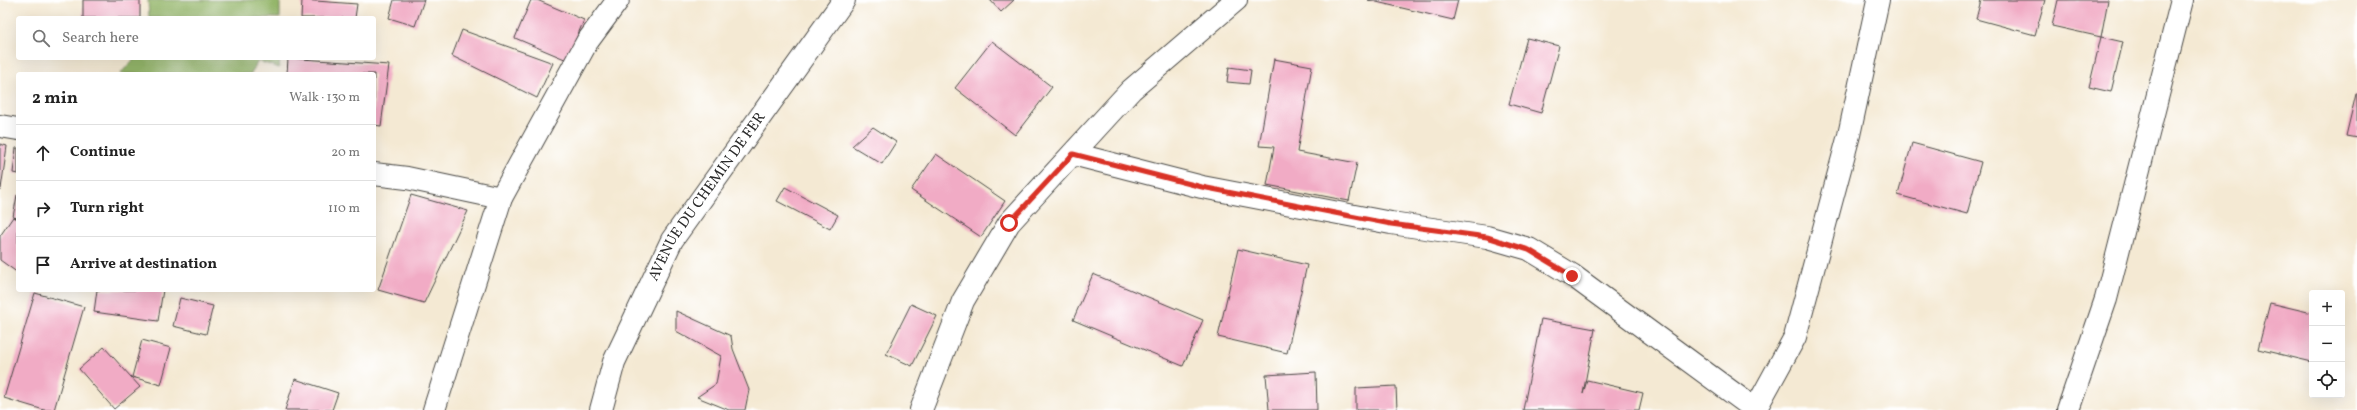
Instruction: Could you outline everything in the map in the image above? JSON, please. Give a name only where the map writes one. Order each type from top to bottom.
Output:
[{"type":"street","points":[[434,410],[501,198],[587,42],[618,0]]},
{"type":"street","name":"AVENUE DU CHEMIN DE FER","points":[[601,410],[614,362],[672,240],[844,0]]},
{"type":"street","points":[[921,410],[963,301],[1009,223],[1132,90],[1236,0]]},
{"type":"street","points":[[1073,154],[1202,187],[1391,224],[1487,237],[1529,250],[1572,276],[1755,410],[1795,337],[1849,135],[1878,0]]},
{"type":"street","points":[[2068,410],[2106,299],[2182,0]]},
{"type":"street","points":[[0,126],[16,129]]},
{"type":"street","points":[[376,174],[407,178],[501,198]]},
{"type":"green space","points":[[148,0],[280,0],[280,16],[149,16]]},
{"type":"green space","points":[[133,60],[280,60],[279,68],[258,61],[252,72],[122,72]]},
{"type":"building","points":[[83,0],[140,0],[140,16],[83,16]]},
{"type":"building","points":[[302,0],[357,4],[355,16],[301,16]]},
{"type":"building","points":[[394,0],[424,0],[415,26],[389,18]]},
{"type":"building","points":[[531,0],[537,0],[584,20],[567,60],[515,38]]},
{"type":"building","points":[[990,0],[1014,0],[1001,12]]},
{"type":"building","points":[[1368,0],[1458,0],[1453,20]]},
{"type":"building","points":[[1981,0],[2045,0],[2035,35],[1976,19]]},
{"type":"building","points":[[2058,0],[2108,0],[2101,37],[2052,26]]},
{"type":"building","points":[[462,30],[553,63],[537,98],[452,56]]},
{"type":"building","points":[[2101,37],[2123,42],[2111,92],[2089,87]]},
{"type":"building","points":[[1527,38],[1559,46],[1541,113],[1509,104]]},
{"type":"building","points":[[992,41],[1052,87],[1015,135],[955,88]]},
{"type":"building","points":[[1274,59],[1312,66],[1297,152],[1357,163],[1349,201],[1267,185],[1274,147],[1259,146]]},
{"type":"building","points":[[288,60],[317,60],[389,65],[381,126],[376,125],[376,72],[287,72]]},
{"type":"building","points":[[1229,67],[1251,70],[1249,84],[1227,82]]},
{"type":"building","points":[[2357,94],[2357,138],[2346,136]]},
{"type":"building","points":[[873,127],[896,142],[882,164],[852,146]]},
{"type":"building","points":[[1912,143],[1981,162],[1967,214],[1898,195]]},
{"type":"building","points":[[0,144],[7,146],[1,189],[0,189]]},
{"type":"building","points":[[16,148],[16,174],[13,173]]},
{"type":"building","points":[[936,154],[1005,201],[981,237],[911,190]]},
{"type":"building","points":[[785,187],[838,215],[830,229],[777,201]]},
{"type":"building","points":[[411,195],[468,211],[424,303],[378,290]]},
{"type":"building","points":[[16,200],[16,218],[13,217]]},
{"type":"building","points":[[13,217],[16,218],[16,272],[0,260],[0,236]]},
{"type":"building","points":[[1238,249],[1307,265],[1287,353],[1218,337]]},
{"type":"building","points":[[1093,274],[1203,320],[1183,366],[1073,320]]},
{"type":"building","points":[[97,292],[163,292],[158,321],[94,312]]},
{"type":"building","points":[[35,293],[84,307],[54,410],[44,410],[4,398]]},
{"type":"building","points":[[180,298],[213,306],[206,334],[173,326]]},
{"type":"building","points":[[2270,303],[2309,312],[2309,361],[2258,349]]},
{"type":"building","points":[[911,304],[937,316],[912,366],[886,354]]},
{"type":"building","points":[[676,311],[731,336],[733,349],[749,390],[745,410],[729,410],[697,397],[716,384],[721,356],[676,331]]},
{"type":"building","points":[[1541,319],[1595,329],[1583,394],[1587,380],[1643,393],[1639,410],[1523,410]]},
{"type":"building","points":[[142,340],[171,348],[161,385],[132,377]]},
{"type":"building","points":[[104,347],[140,387],[114,409],[79,369]]},
{"type":"building","points":[[1316,372],[1317,410],[1269,410],[1266,375]]},
{"type":"building","points":[[295,379],[338,393],[332,410],[285,410]]},
{"type":"building","points":[[1396,386],[1397,410],[1356,410],[1356,388]]},
{"type":"route","points":[[1009,223],[1073,154],[1202,187],[1391,224],[1487,237],[1529,250],[1572,276]]}]
